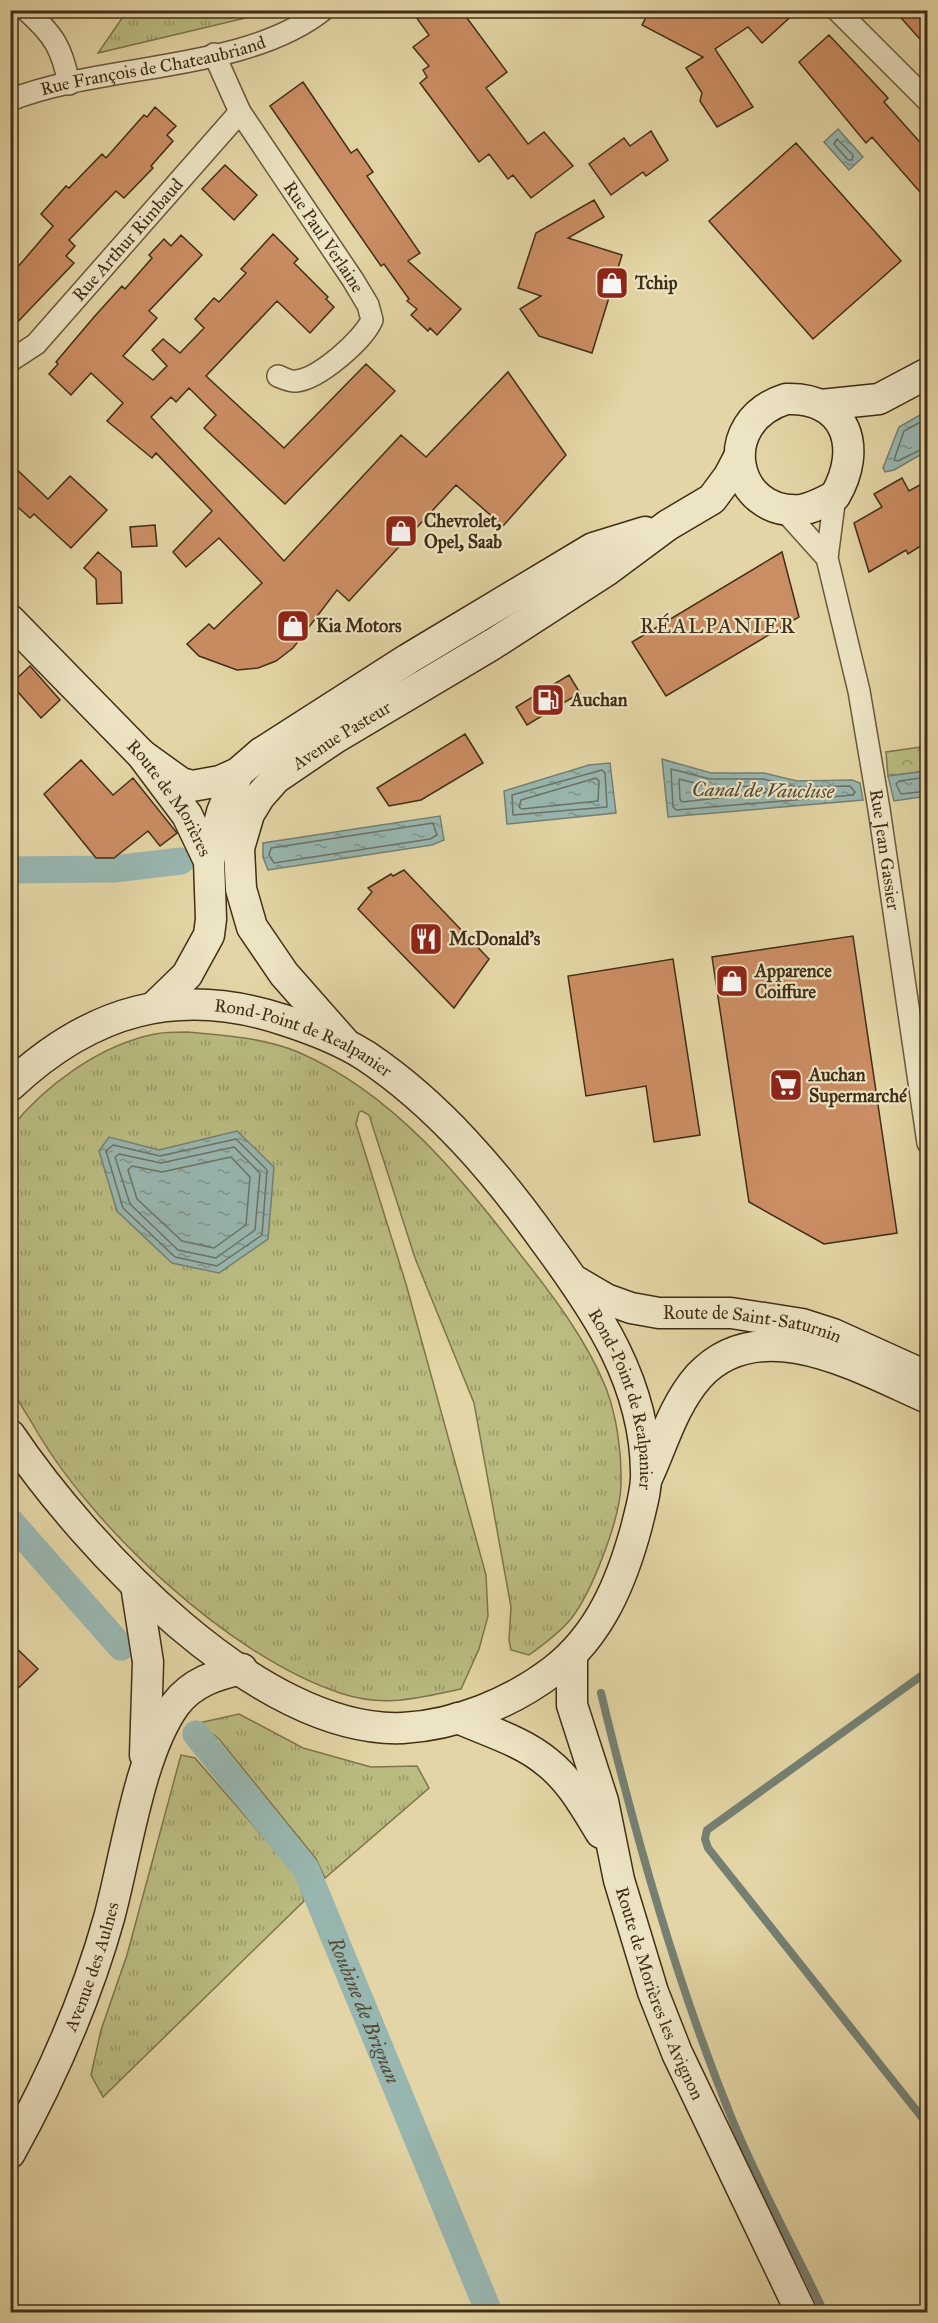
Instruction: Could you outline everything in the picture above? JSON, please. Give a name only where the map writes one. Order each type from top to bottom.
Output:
[{"type":"main road","points":[[821,405],[840,423],[850,446],[849,465],[835,496],[801,510],[773,504],[743,475],[738,457],[743,434],[749,423],[765,408],[786,399],[800,399],[821,405],[879,399],[927,373]]},
{"type":"main road","points":[[850,446],[879,399]]},
{"type":"main road","name":"Avenue Pasteur","points":[[345,1044],[284,974],[252,927],[241,889],[239,848],[249,814],[260,796],[276,778],[335,738],[493,644],[606,571],[668,525],[712,499],[729,476],[738,457]]},
{"type":"main road","name":"Avenue Pasteur","points":[[712,499],[742,497],[773,504]]},
{"type":"main road","name":"Avenue Pasteur","points":[[142,755],[180,783],[192,786],[220,781],[238,773],[261,753],[300,728],[593,548],[668,525]]},
{"type":"main road","name":"Route de Morières","points":[[10,620],[142,755],[188,815],[209,861],[211,920],[209,935],[187,975],[155,1006]]},
{"type":"main road","name":"Avenue Pasteur","points":[[209,861],[222,812],[238,773]]},
{"type":"main road","name":"Rond-Point de Realpanier","points":[[10,1086],[44,1056],[66,1041],[120,1016],[155,1006],[197,1003],[233,1006],[296,1024],[345,1044],[386,1072],[458,1135],[525,1213],[574,1281],[610,1335],[634,1395],[645,1444],[647,1478],[626,1564],[598,1623],[572,1656],[531,1687],[485,1709],[458,1718],[400,1728],[333,1717],[274,1691],[190,1633],[136,1585],[65,1509],[36,1473],[10,1435]]},
{"type":"main road","name":"Route de Saint-Saturnin","points":[[574,1281],[606,1299],[631,1308],[659,1313],[731,1313],[802,1324],[832,1334],[927,1377]]},
{"type":"main road","name":"Route de Saint-Saturnin","points":[[647,1478],[675,1411],[700,1376],[718,1361],[747,1349],[771,1346],[800,1348],[834,1356],[927,1398]]},
{"type":"main road","name":"Avenue des Aulnes","points":[[136,1585],[148,1662],[146,1769]]},
{"type":"main road","name":"Route de Morières les Avignon","points":[[572,1656],[572,1705],[603,1801],[612,1852],[653,1992],[677,2053],[801,2313]]},
{"type":"main road","name":"Avenue des Aulnes","points":[[10,2153],[46,2088],[79,2005],[108,1920],[146,1769],[168,1718],[189,1690],[203,1680],[242,1669]]},
{"type":"main road","points":[[458,1718],[505,1738],[546,1760],[578,1795],[612,1852]]},
{"type":"street","points":[[26,10],[55,39],[63,53],[69,84]]},
{"type":"street","name":"Rue François de Chateaubriand","points":[[10,100],[69,84],[214,54],[280,35],[324,10]]},
{"type":"street","points":[[837,10],[927,101]]},
{"type":"street","name":"Rue Paul Verlaine","points":[[214,54],[240,112],[353,280],[368,305],[372,320],[367,330],[319,373],[295,382],[278,376]]},
{"type":"street","name":"Rue Arthur Rimbaud","points":[[10,361],[36,344],[240,112]]},
{"type":"street","name":"Rue Jean Gassier","points":[[835,496],[827,558],[859,691],[922,1070],[927,1143]]},
{"type":"street","name":"Rue Jean Gassier","points":[[773,504],[827,558]]},
{"type":"green space","points":[[127,10],[275,11],[98,53]]},
{"type":"green space","points":[[927,746],[927,771],[888,776],[886,752]]},
{"type":"green space","points":[[187,1032],[258,1040],[298,1052],[332,1069],[365,1090],[395,1114],[450,1168],[535,1273],[580,1336],[606,1388],[613,1411],[621,1461],[619,1499],[610,1536],[596,1574],[566,1625],[529,1655],[511,1650],[509,1640],[511,1607],[474,1403],[415,1258],[369,1115],[362,1111],[359,1112],[356,1124],[406,1284],[486,1575],[488,1616],[479,1649],[461,1689],[400,1700],[356,1698],[297,1675],[253,1650],[208,1618],[165,1582],[125,1543],[88,1503],[57,1462],[14,1393],[9,1364],[10,1129],[40,1097],[94,1057],[134,1039],[159,1033]]},
{"type":"green space","points":[[239,1714],[303,1748],[371,1767],[417,1766],[429,1788],[325,1878],[316,1859],[219,1739],[199,1723]]},
{"type":"green space","points":[[181,1755],[195,1758],[298,1877],[304,1901],[103,2097],[91,2075],[101,2030],[127,1955]]},
{"type":"water","points":[[838,129],[863,157],[849,170],[824,142]]},
{"type":"water","points":[[927,411],[927,451],[894,470],[885,472],[883,468],[899,427]]},
{"type":"water","points":[[662,759],[711,773],[764,773],[797,781],[852,780],[860,783],[863,800],[668,817]]},
{"type":"water","points":[[610,763],[616,813],[507,824],[504,791],[589,765]]},
{"type":"water","points":[[927,771],[927,796],[894,801],[888,776]]},
{"type":"water","points":[[440,816],[444,840],[432,845],[268,870],[263,857],[263,843]]},
{"type":"water","points":[[237,1131],[274,1167],[268,1239],[219,1273],[172,1263],[117,1211],[99,1151],[109,1137],[159,1150]]},
{"type":"building","points":[[411,10],[461,10],[507,72],[486,88],[528,144],[544,132],[573,166],[531,198],[513,175],[508,179],[489,154],[479,162],[420,83],[427,77],[423,70],[429,66],[413,47],[429,35]]},
{"type":"building","points":[[650,10],[798,10],[762,43],[748,27],[715,49],[753,107],[717,127],[700,101],[702,93],[686,68],[703,57],[642,25]]},
{"type":"building","points":[[894,10],[927,10],[927,47]]},
{"type":"building","points":[[829,35],[888,98],[884,102],[927,150],[927,200],[872,137],[866,143],[799,62]]},
{"type":"building","points":[[303,82],[351,153],[357,149],[373,172],[367,176],[420,253],[408,261],[461,309],[437,335],[430,328],[428,331],[411,315],[417,309],[407,301],[409,299],[384,264],[381,266],[270,106]]},
{"type":"building","points":[[155,107],[176,126],[167,135],[173,141],[151,166],[153,168],[124,198],[116,191],[69,240],[75,246],[66,256],[74,263],[10,330],[10,276],[53,226],[41,214],[66,186],[69,188],[102,154],[106,158],[144,115],[147,117]]},
{"type":"building","points":[[651,131],[668,160],[646,176],[643,172],[611,195],[589,164],[624,138],[630,146]]},
{"type":"building","points":[[796,143],[901,261],[813,339],[709,221]]},
{"type":"building","points":[[225,165],[257,195],[234,220],[202,189]]},
{"type":"building","points":[[594,200],[604,217],[568,238],[622,255],[592,353],[539,336],[520,309],[541,296],[518,288],[536,233]]},
{"type":"building","points":[[273,234],[298,259],[294,263],[328,297],[326,299],[334,307],[310,333],[277,301],[206,376],[284,448],[366,364],[395,391],[285,504],[204,428],[216,415],[189,388],[176,402],[171,397],[151,417],[284,561],[401,435],[426,457],[508,372],[566,455],[503,526],[456,485],[349,601],[337,590],[293,648],[276,661],[258,668],[237,670],[199,656],[187,644],[209,624],[214,629],[262,583],[219,538],[186,567],[173,552],[212,511],[156,453],[152,458],[107,421],[123,403],[91,373],[71,395],[49,374],[58,364],[56,362],[94,317],[122,286],[125,289],[152,258],[149,255],[164,239],[171,246],[181,235],[202,255],[149,311],[157,318],[123,356],[153,380],[167,366],[152,350],[163,339],[180,353],[204,328],[195,319],[214,298],[219,302],[246,273],[241,269]]},
{"type":"building","points":[[10,463],[48,499],[70,476],[107,510],[71,548],[34,514],[30,518],[10,500]]},
{"type":"building","points":[[902,478],[909,491],[927,481],[927,542],[908,554],[906,550],[869,572],[854,523],[882,507],[874,494]]},
{"type":"building","points":[[155,525],[157,546],[132,547],[130,527]]},
{"type":"building","points":[[98,552],[121,572],[122,603],[97,604],[96,579],[84,568]]},
{"type":"building","points":[[782,552],[799,617],[666,696],[632,642]]},
{"type":"building","points":[[30,666],[60,700],[41,718],[11,684]]},
{"type":"building","name":"Auchan","points":[[569,675],[580,693],[527,725],[516,707]]},
{"type":"building","points":[[465,734],[483,763],[421,800],[389,806],[377,788]]},
{"type":"building","points":[[81,760],[113,795],[133,778],[177,833],[160,846],[148,831],[114,858],[96,858],[44,794]]},
{"type":"building","points":[[404,870],[489,959],[454,1008],[358,909],[372,892],[368,888],[391,874],[393,876]]},
{"type":"building","points":[[853,936],[897,1233],[824,1244],[749,1202],[712,957]]},
{"type":"building","points":[[673,959],[700,1135],[654,1142],[646,1086],[586,1096],[568,976]]},
{"type":"building","points":[[10,1642],[38,1669],[10,1696]]},
{"type":"waterway","name":"Canal de Vaucluse","points":[[10,870],[114,869],[181,861]]},
{"type":"waterway","name":"Roubine de Brignan","points":[[10,1521],[121,1647]]},
{"type":"waterway","points":[[928,1671],[707,1830],[705,1839],[708,1848],[928,2125]]},
{"type":"waterway","points":[[601,1693],[643,1855],[693,2015],[742,2144],[824,2312]]},
{"type":"waterway","name":"Roubine de Brignan","points":[[196,1734],[306,1869],[489,2312]]},
{"type":"place","name":"Tchip","points":[[612,283]]},
{"type":"place","name":"Chevrolet, Opel, Saab","points":[[401,531]]},
{"type":"place","name":"Kia Motors","points":[[293,626]]},
{"type":"place","name":"Auchan","points":[[548,700]]},
{"type":"place","name":"McDonald's","points":[[426,939]]},
{"type":"place","name":"Apparence Coiffure","points":[[732,981]]},
{"type":"place","name":"Auchan Supermarché","points":[[786,1085]]},
{"type":"district","name":"RÉALPANIER","points":[[718,626]]}]
